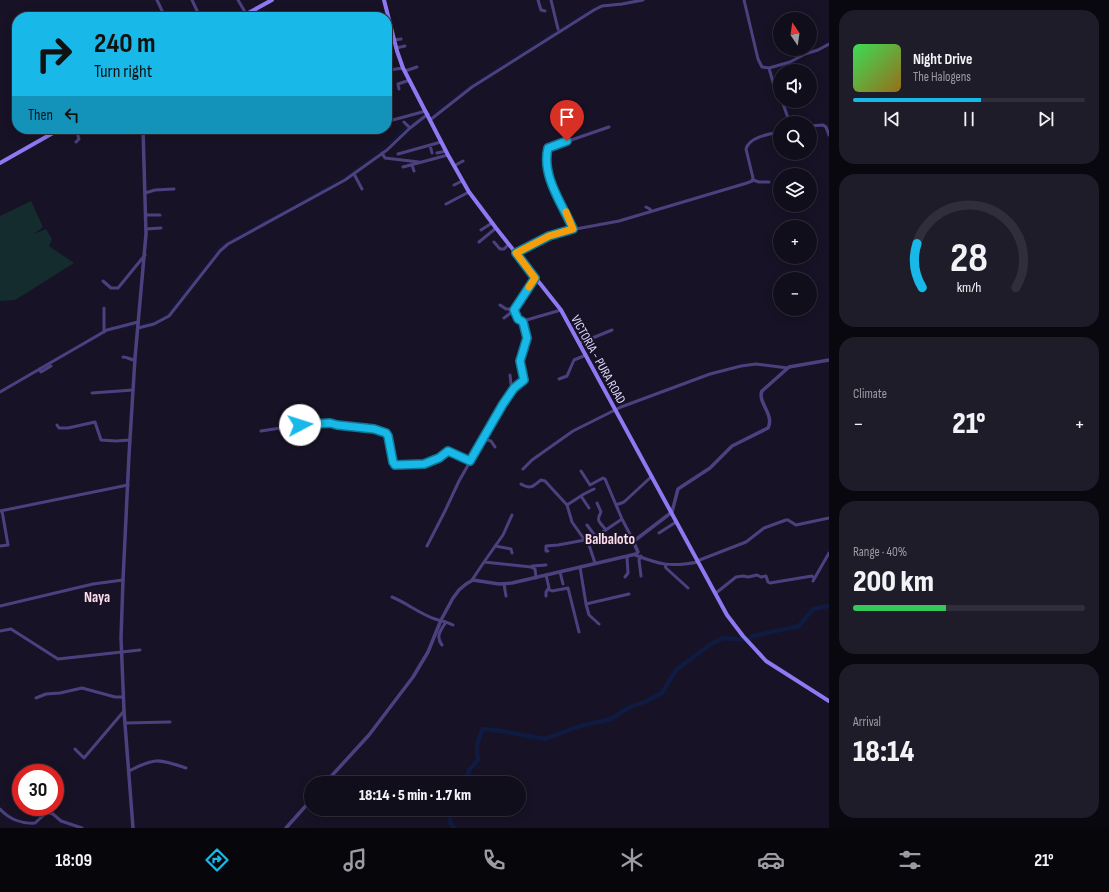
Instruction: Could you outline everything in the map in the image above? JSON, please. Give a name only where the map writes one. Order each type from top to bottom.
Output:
[{"type":"main road","points":[[252,12],[272,0]]},
{"type":"main road","name":"VICTORIA - PURA ROAD","points":[[384,0],[386,12]]},
{"type":"main road","name":"VICTORIA - PURA ROAD","points":[[392,33],[404,70],[462,181],[508,244],[561,310],[727,615],[751,646],[766,662],[829,701]]},
{"type":"main road","points":[[0,163],[51,134]]},
{"type":"street","points":[[157,0],[163,12]]},
{"type":"street","points":[[192,0],[198,12]]},
{"type":"street","points":[[238,0],[245,12]]},
{"type":"street","points":[[538,0],[541,10],[545,11]]},
{"type":"street","points":[[551,0],[558,29]]},
{"type":"street","points":[[430,120],[472,87],[594,10],[602,6],[643,0]]},
{"type":"street","points":[[744,0],[759,63],[764,68],[790,62],[829,44]]},
{"type":"street","points":[[394,40],[401,39]]},
{"type":"street","points":[[396,48],[405,46]]},
{"type":"street","points":[[392,70],[404,70],[417,67]]},
{"type":"street","points":[[769,68],[773,82]]},
{"type":"street","points":[[399,89],[398,84],[410,80]]},
{"type":"street","points":[[392,120],[427,112]]},
{"type":"street","points":[[138,328],[154,324],[169,316],[218,254],[228,244],[325,192],[354,174],[382,153],[427,112]]},
{"type":"street","points":[[404,122],[410,128]]},
{"type":"street","points":[[817,125],[823,125],[826,127],[829,135]]},
{"type":"street","points":[[573,229],[553,187],[547,163],[548,148],[609,127]]},
{"type":"street","points":[[76,142],[79,139],[78,134]]},
{"type":"street","points":[[133,828],[123,697],[122,580],[135,360],[146,229],[143,134]]},
{"type":"street","points":[[753,180],[746,149],[747,145],[758,138],[773,134]]},
{"type":"street","points":[[398,154],[441,142]]},
{"type":"street","points":[[430,145],[432,153]]},
{"type":"street","points":[[437,153],[446,151]]},
{"type":"street","points":[[382,153],[385,158],[422,162]]},
{"type":"street","points":[[403,167],[448,155]]},
{"type":"street","points":[[454,166],[464,161]]},
{"type":"street","points":[[412,165],[414,171]]},
{"type":"street","points":[[354,174],[362,189]]},
{"type":"street","points":[[516,253],[549,236],[573,229],[619,221],[753,180],[759,182],[769,182]]},
{"type":"street","points":[[454,185],[462,181]]},
{"type":"street","points":[[145,193],[155,190],[174,189]]},
{"type":"street","points":[[446,204],[469,192]]},
{"type":"street","points":[[646,207],[650,209],[650,212]]},
{"type":"street","points":[[146,215],[160,215]]},
{"type":"street","points":[[481,230],[492,223]]},
{"type":"street","points":[[146,229],[161,228]]},
{"type":"street","points":[[479,242],[496,228]]},
{"type":"street","points":[[494,242],[500,249],[504,249],[508,244]]},
{"type":"street","points":[[103,281],[111,288],[117,289],[144,255]]},
{"type":"street","points":[[504,318],[514,310],[535,278]]},
{"type":"street","points":[[427,546],[457,484],[503,404],[515,387],[524,380],[520,361],[527,338],[523,322],[518,319],[513,308],[506,309],[500,305]]},
{"type":"street","points":[[104,308],[104,332]]},
{"type":"street","points":[[523,322],[561,310]]},
{"type":"street","points":[[0,392],[104,332],[117,326],[138,322]]},
{"type":"street","points":[[580,343],[612,330]]},
{"type":"street","points":[[559,379],[567,376],[574,360],[586,355]]},
{"type":"street","points":[[124,357],[127,357],[130,360],[135,360]]},
{"type":"street","points":[[523,469],[532,460],[573,432],[616,410],[710,374],[741,366],[756,364],[788,368],[829,360]]},
{"type":"street","points":[[40,370],[42,372],[51,366]]},
{"type":"street","points":[[634,542],[671,512],[678,489],[710,468],[732,446],[769,428],[770,419],[760,393],[788,368]]},
{"type":"street","points":[[510,375],[512,384],[515,387]]},
{"type":"street","points":[[92,394],[133,390]]},
{"type":"street","points":[[58,425],[59,428],[68,428],[95,422],[101,440],[130,440]]},
{"type":"street","points":[[261,431],[300,425],[330,423],[343,426],[369,428],[388,435],[393,462],[395,465],[424,464],[439,458],[448,451],[470,461]]},
{"type":"street","points":[[484,439],[491,441],[495,447]]},
{"type":"street","points":[[581,471],[590,485],[604,478],[634,542],[636,553],[665,565],[680,565],[698,561],[746,542],[761,530],[786,520],[796,525],[829,518]]},
{"type":"street","points":[[616,505],[624,502],[651,477]]},
{"type":"street","points":[[521,484],[526,487],[530,487],[540,481],[545,481],[567,505],[572,522],[586,541],[596,563]]},
{"type":"street","points":[[0,546],[8,545],[1,511],[128,485]]},
{"type":"street","points":[[567,505],[594,489]]},
{"type":"street","points":[[581,496],[589,508]]},
{"type":"street","points":[[597,503],[601,512],[598,519],[606,530]]},
{"type":"street","points":[[331,776],[369,735],[410,681],[425,657],[441,620],[458,592],[472,580],[503,536],[512,515]]},
{"type":"street","points":[[548,551],[546,551],[546,546],[586,541],[596,537],[622,519]]},
{"type":"street","points":[[659,532],[676,522]]},
{"type":"street","points":[[588,525],[596,537]]},
{"type":"street","points":[[0,528],[4,527]]},
{"type":"street","points":[[495,546],[511,549],[512,553]]},
{"type":"street","points":[[472,580],[504,584],[627,557],[636,553]]},
{"type":"street","points":[[716,593],[736,577],[742,576],[766,576],[768,582],[770,583],[811,576],[814,580],[829,553]]},
{"type":"street","points":[[641,556],[639,560],[641,576]]},
{"type":"street","points":[[625,577],[628,573],[627,557]]},
{"type":"street","points":[[484,562],[534,568],[536,578]]},
{"type":"street","points":[[665,565],[666,568],[688,588]]},
{"type":"street","points":[[524,566],[546,566]]},
{"type":"street","points":[[580,567],[586,604],[591,618],[599,624]]},
{"type":"street","points":[[560,572],[563,584]]},
{"type":"street","points":[[546,575],[549,587],[546,592],[546,596]]},
{"type":"street","points":[[0,606],[93,584],[122,580]]},
{"type":"street","points":[[504,584],[506,596]]},
{"type":"street","points":[[548,589],[552,591],[568,588],[579,632]]},
{"type":"street","points":[[586,604],[629,594]]},
{"type":"street","points":[[392,597],[403,601],[434,619],[453,625]]},
{"type":"street","points":[[442,645],[438,635],[446,622]]},
{"type":"street","points":[[0,631],[11,630],[58,659],[140,650]]},
{"type":"street","points":[[36,698],[46,694],[60,693],[82,688],[115,698],[123,697]]},
{"type":"street","points":[[75,749],[84,758],[124,711]]},
{"type":"street","points":[[125,723],[170,722]]},
{"type":"street","points":[[129,771],[154,760],[164,761],[186,768]]},
{"type":"street","points":[[286,828],[304,808]]},
{"type":"street","points":[[0,809],[9,817],[22,823],[35,823],[45,814],[49,813],[53,814],[61,821],[82,828]]},
{"type":"green space","points":[[31,201],[43,227],[34,234],[46,229],[52,239],[49,246],[74,263],[15,300],[0,301],[0,216]]},
{"type":"waterway","points":[[624,2],[633,0]]},
{"type":"waterway","points":[[428,113],[437,109],[484,76],[595,6],[619,3]]},
{"type":"waterway","points":[[140,325],[154,322],[165,316],[217,249],[226,242],[349,174],[391,142],[411,122],[424,116]]},
{"type":"waterway","points":[[81,347],[108,331],[137,325]]},
{"type":"waterway","points":[[466,776],[470,769],[478,760],[477,751],[479,737],[483,729],[545,739],[580,726],[611,719],[628,708],[647,701],[662,693],[676,670],[711,644],[723,638],[749,640],[753,636],[799,626],[813,609],[829,606]]},
{"type":"waterway","points":[[450,816],[450,822],[454,828]]},
{"type":"slow traffic","points":[[529,287],[535,278],[516,253],[549,236],[565,230],[573,229],[566,212]]},
{"type":"district","name":"Balbaloto","points":[[610,539]]},
{"type":"district","name":"Naya","points":[[97,597]]},
{"type":"route","points":[[300,425],[330,423],[343,426],[369,428],[386,433],[395,465],[424,464],[439,458],[447,451],[470,461],[503,404],[514,388],[524,380],[520,360],[527,338],[523,322],[517,318],[514,310],[535,278],[516,253],[549,236],[565,230],[573,229],[564,208],[558,200],[551,181],[547,163],[548,148],[567,141]]}]
